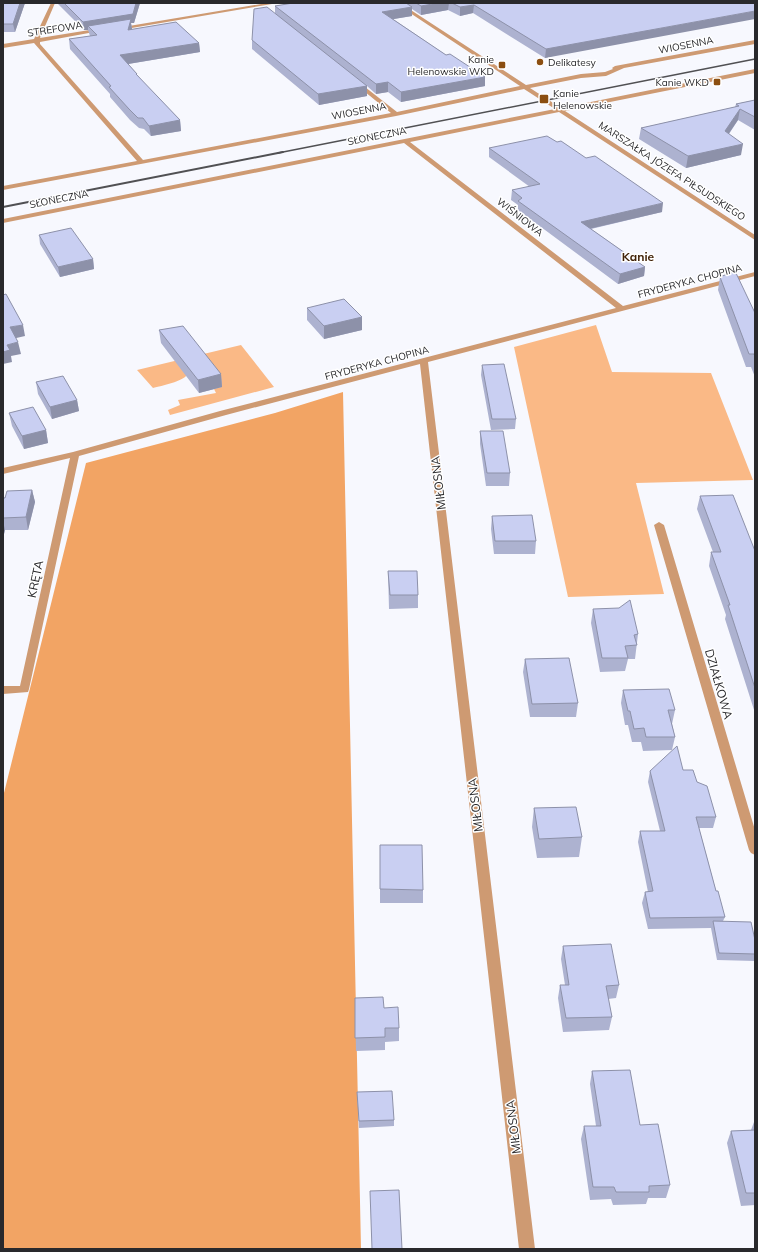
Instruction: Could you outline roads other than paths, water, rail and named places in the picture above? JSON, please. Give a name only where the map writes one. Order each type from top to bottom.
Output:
[{"type":"street","points":[[54,3],[36,41],[37,44],[141,161]]},
{"type":"street","points":[[113,29],[276,3]]},
{"type":"street","name":"MARSZAŁKA JÓZEFA PIŁSUDSKIEGO","points":[[397,3],[526,86],[755,238]]},
{"type":"street","points":[[259,6],[265,11]]},
{"type":"street","name":"STREFOWA","points":[[3,46],[105,30]]},
{"type":"street","name":"WIOSENNA","points":[[3,188],[396,114],[526,86],[581,76],[606,74],[621,68],[755,42]]},
{"type":"street","name":"SŁONECZNA","points":[[3,220],[755,71]]},
{"type":"street","points":[[352,79],[396,114]]},
{"type":"street","name":"WIŚNIOWA","points":[[406,140],[622,309]]},
{"type":"street","name":"FRYDERYKA CHOPINA","points":[[3,470],[75,454],[217,414],[755,274]]},
{"type":"street","name":"MIŁOSNA","points":[[424,361],[527,1249]]},
{"type":"street","name":"KRĘTA","points":[[3,690],[24,689],[75,454]]},
{"type":"street","name":"DZIAŁKOWA","points":[[659,525],[755,850]]},
{"type":"railway","points":[[278,153],[755,59]]},
{"type":"railway","points":[[3,207],[283,152]]},
{"type":"place","name":"Delikatesy","points":[[540,62]]},
{"type":"place","name":"Kanie Helenowskie WKD","points":[[502,65]]},
{"type":"place","name":"Kanie WKD","points":[[717,82]]},
{"type":"place","name":"Kanie Helenowskie","points":[[544,99]]},
{"type":"district","name":"Kanie","points":[[638,256]]}]
